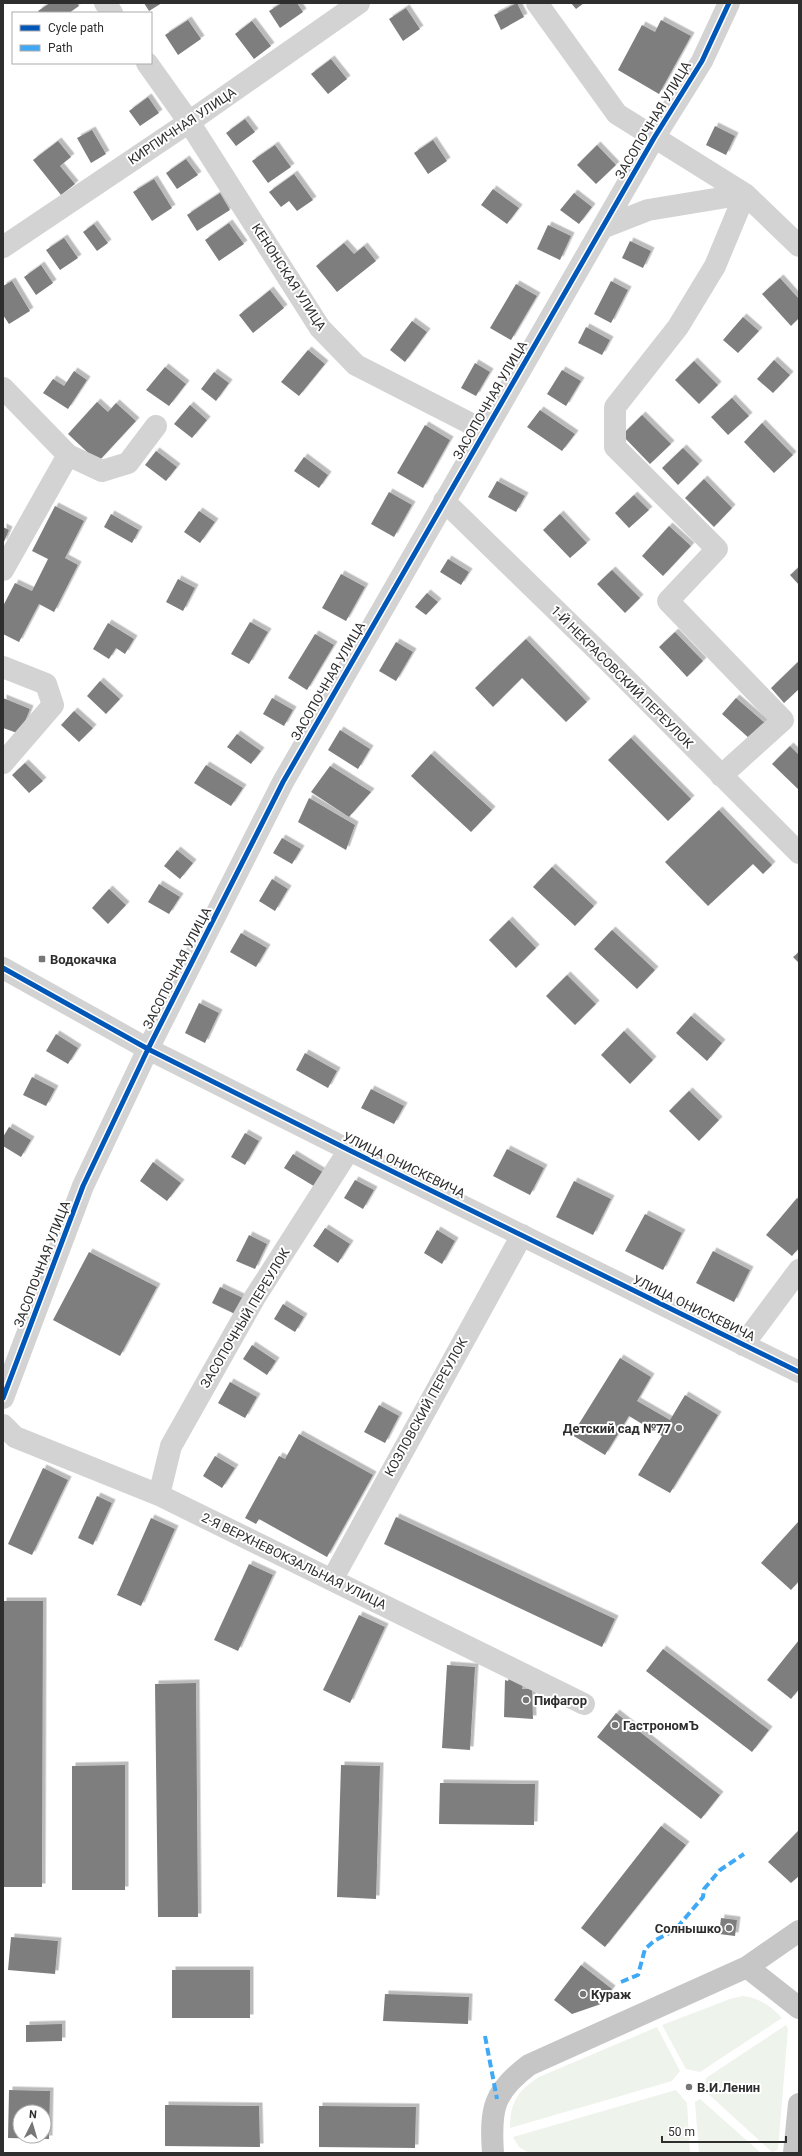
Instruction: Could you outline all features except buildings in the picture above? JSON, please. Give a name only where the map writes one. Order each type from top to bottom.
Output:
[{"type":"main road","points":[[493,2153],[491,2125],[496,2099],[512,2078],[529,2065],[747,1967],[799,1931]]},
{"type":"main road","points":[[747,1967],[799,2008]]},
{"type":"main road","points":[[794,2153],[799,2104]]},
{"type":"street","points":[[105,3],[111,12]]},
{"type":"street","name":"КИРПИЧНАЯ УЛИЦА","points":[[3,247],[189,122],[359,3]]},
{"type":"street","points":[[536,3],[617,114],[745,194],[799,246]]},
{"type":"street","name":"ЗАСОПОЧНАЯ УЛИЦА","points":[[3,1398],[83,1186],[148,1049],[283,782],[654,138],[702,61],[729,3]]},
{"type":"street","name":"КЕНОНСКАЯ УЛИЦА","points":[[148,64],[189,122],[320,328],[356,365],[485,431]]},
{"type":"street","points":[[602,228],[648,210],[745,194]]},
{"type":"street","points":[[721,776],[783,720],[668,601],[717,549],[615,447],[615,407],[678,327],[715,266],[745,194]]},
{"type":"street","points":[[3,388],[68,455],[102,471],[128,463],[156,426]]},
{"type":"street","points":[[6,559],[68,455]]},
{"type":"street","name":"1-Й НЕКРАСОВСКИЙ ПЕРЕУЛОК","points":[[444,501],[799,853]]},
{"type":"street","points":[[3,667],[46,684],[53,705],[3,763]]},
{"type":"street","name":"УЛИЦА ОНИСКЕВИЧА","points":[[3,968],[148,1049],[799,1372]]},
{"type":"street","name":"ЗАСОПОЧНЫЙ ПЕРЕУЛОК","points":[[159,1495],[171,1446],[255,1298],[349,1150]]},
{"type":"street","name":"КОЗЛОВСКИЙ ПЕРЕУЛОК","points":[[332,1580],[522,1235]]},
{"type":"street","points":[[743,1345],[799,1270]]},
{"type":"street","name":"2-Я ВЕРХНЕВОКЗАЛЬНАЯ УЛИЦА","points":[[3,1425],[15,1437],[159,1495],[584,1704]]},
{"type":"shaded area","points":[[743,1996],[765,2003],[782,2018],[700,2072],[686,2069],[662,2025],[730,1999]]},
{"type":"shaded area","points":[[786,2025],[788,2029],[778,2150],[772,2152],[705,2091],[706,2078]]},
{"type":"shaded area","points":[[657,2027],[680,2071],[672,2081],[510,2128],[510,2119],[517,2098],[526,2087],[539,2077]]},
{"type":"shaded area","points":[[676,2090],[687,2103],[690,2153],[529,2153],[519,2147],[513,2137]]},
{"type":"shaded area","points":[[700,2099],[761,2153],[699,2153],[695,2102]]},
{"type":"marked path","points":[[621,1982],[638,1975],[645,1949],[654,1941],[675,1930],[703,1897],[704,1889],[720,1870],[744,1854]]},
{"type":"marked path","points":[[485,2036],[497,2099]]},
{"type":"cycle path","points":[[3,1398],[83,1186],[148,1049],[283,782],[654,138],[702,61],[729,3]]},
{"type":"cycle path","points":[[3,968],[148,1049],[799,1372]]},
{"type":"place","name":"Водокачка","points":[[42,959]]},
{"type":"place","name":"Детский сад №77","points":[[679,1428]]},
{"type":"place","name":"Пифагор","points":[[526,1700]]},
{"type":"place","name":"ГастрономЪ","points":[[615,1725]]},
{"type":"place","name":"Солнышко","points":[[729,1928]]},
{"type":"place","name":"Кураж","points":[[583,1994]]},
{"type":"place","name":"В.И.Ленин","points":[[689,2087]]}]
